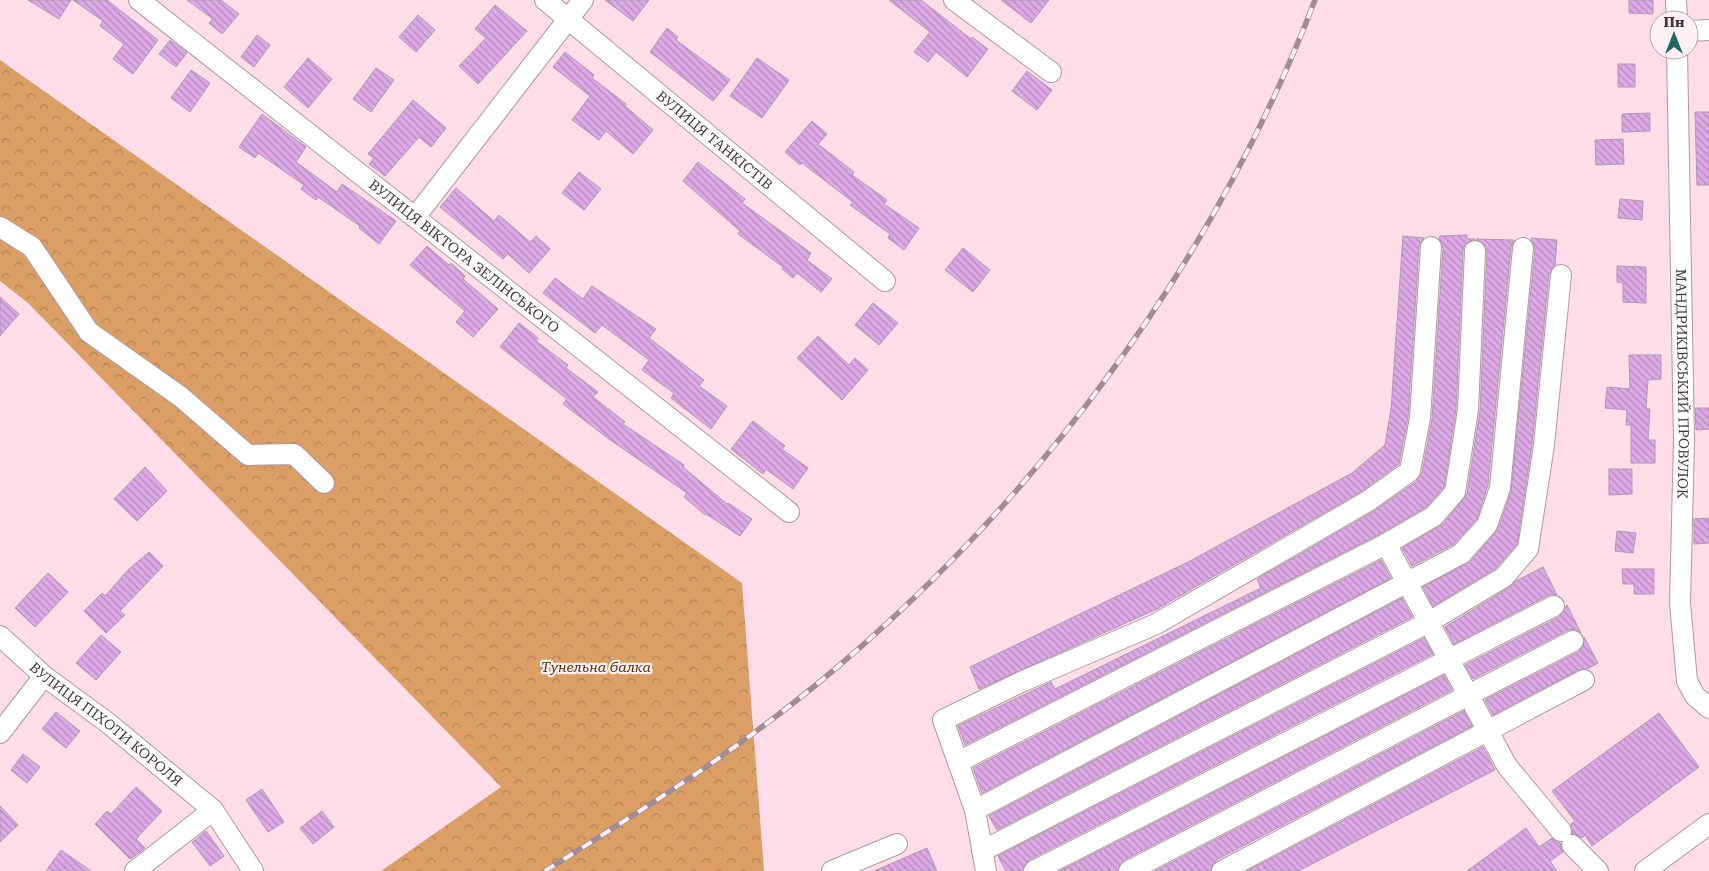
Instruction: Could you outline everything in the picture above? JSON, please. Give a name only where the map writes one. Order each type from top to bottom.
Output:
[{"type":"street","name":"ВУЛИЦЯ ВІКТОРА ЗЕЛІНСЬКОГО","points":[[139,0],[416,216],[789,512]]},
{"type":"street","name":"ВУЛИЦЯ ТАНКІСТІВ","points":[[545,0],[885,281]]},
{"type":"street","points":[[416,216],[583,0]]},
{"type":"street","points":[[954,0],[1051,72]]},
{"type":"street","name":"МАНДРИКІВСЬКИЙ ПРОВУЛОК","points":[[1677,60],[1684,441],[1681,611],[1687,681],[1694,696],[1709,708]]},
{"type":"street","points":[[0,227],[32,247],[89,332],[182,397],[248,455],[294,454],[324,484]]},
{"type":"street","points":[[986,871],[975,810],[942,720],[1021,682],[1156,624],[1368,501],[1410,471],[1420,418],[1431,247]]},
{"type":"street","points":[[975,810],[1461,554],[1487,525],[1500,488],[1523,248]]},
{"type":"street","points":[[958,762],[1386,544],[1434,516],[1454,492],[1468,410],[1475,251]]},
{"type":"street","points":[[982,851],[1429,622],[1504,578],[1528,549],[1544,445],[1561,275]]},
{"type":"street","points":[[1386,544],[1508,766],[1567,838],[1598,871]]},
{"type":"street","points":[[1034,871],[1554,606]]},
{"type":"street","name":"ВУЛИЦЯ ПІХОТИ КОРОЛЯ","points":[[0,636],[44,676],[108,723],[213,810],[253,871]]},
{"type":"street","points":[[1129,871],[1573,641]]},
{"type":"street","points":[[0,733],[44,676]]},
{"type":"street","points":[[1222,871],[1489,732],[1584,680]]},
{"type":"street","points":[[135,871],[213,810]]},
{"type":"street","points":[[1645,871],[1709,824]]},
{"type":"street","points":[[832,871],[897,844]]},
{"type":"green space","name":"Тунельна балка","points":[[0,60],[742,583],[764,871],[381,871],[501,787],[28,303],[0,281]]},
{"type":"building","points":[[28,0],[71,0],[59,19]]},
{"type":"building","points":[[73,0],[107,0],[158,40],[133,74],[113,59],[124,44],[100,26],[103,21]]},
{"type":"building","points":[[187,0],[221,0],[239,14],[222,34],[209,23],[213,19]]},
{"type":"building","points":[[605,0],[649,0],[633,21]]},
{"type":"building","points":[[889,0],[921,0],[971,39],[972,37],[988,49],[967,77],[936,52],[928,62],[914,52],[930,32]]},
{"type":"building","points":[[1001,0],[1049,0],[1031,23]]},
{"type":"building","points":[[1629,0],[1653,0],[1653,10],[1649,10],[1649,14],[1629,13]]},
{"type":"building","points":[[495,5],[527,31],[478,84],[459,66],[486,38],[475,29]]},
{"type":"building","points":[[418,15],[435,30],[416,52],[399,37]]},
{"type":"building","points":[[667,28],[678,37],[676,40],[730,80],[713,101],[650,52]]},
{"type":"building","points":[[257,35],[270,45],[254,67],[241,57]]},
{"type":"building","points":[[170,40],[187,53],[176,67],[159,54]]},
{"type":"building","points":[[565,52],[594,75],[592,78],[626,104],[625,106],[653,130],[633,154],[606,131],[599,140],[572,120],[590,96],[553,67]]},
{"type":"building","points":[[308,58],[332,79],[308,108],[284,87]]},
{"type":"building","points":[[757,58],[789,80],[762,118],[730,96]]},
{"type":"building","points":[[1618,64],[1635,64],[1635,87],[1618,87]]},
{"type":"building","points":[[376,68],[394,80],[371,112],[353,99]]},
{"type":"building","points":[[191,70],[210,83],[190,112],[171,98]]},
{"type":"building","points":[[1027,71],[1052,90],[1037,110],[1012,91]]},
{"type":"building","points":[[413,100],[446,128],[431,147],[419,137],[385,176],[369,164],[374,158],[368,154]]},
{"type":"building","points":[[1695,112],[1709,112],[1709,185],[1697,185]]},
{"type":"building","points":[[1650,113],[1650,131],[1622,132],[1622,114]]},
{"type":"building","points":[[262,114],[306,147],[296,162],[337,192],[342,184],[396,221],[379,244],[359,228],[360,226],[318,197],[316,200],[301,189],[304,185],[258,153],[255,158],[239,147]]},
{"type":"building","points":[[812,121],[827,134],[818,144],[854,172],[852,175],[887,200],[884,204],[919,228],[904,250],[888,238],[890,234],[850,205],[853,202],[802,163],[800,165],[785,152]]},
{"type":"building","points":[[1623,139],[1624,164],[1596,165],[1595,140]]},
{"type":"building","points":[[698,162],[745,199],[742,203],[811,253],[807,260],[832,279],[821,292],[797,273],[793,278],[782,269],[783,267],[738,234],[740,231],[683,181]]},
{"type":"building","points":[[579,172],[601,189],[584,210],[562,193]]},
{"type":"building","points":[[456,188],[494,221],[499,215],[530,242],[536,236],[550,249],[529,273],[508,254],[503,259],[440,207]]},
{"type":"building","points":[[1620,199],[1643,201],[1642,220],[1618,218]]},
{"type":"building","points":[[1467,235],[1467,239],[1475,239],[1465,244],[1463,250],[1456,409],[1444,487],[1426,507],[1380,534],[965,745],[958,726],[1051,682],[1055,689],[1261,588],[1257,579],[1374,511],[1417,481],[1422,473],[1432,419],[1443,248],[1439,239],[1440,236]]},
{"type":"building","points":[[1403,236],[1424,238],[1419,246],[1408,417],[1399,464],[1362,491],[1157,609],[979,689],[970,667],[1190,561],[1352,473],[1385,445],[1391,409]]},
{"type":"building","points":[[1531,238],[1557,240],[1555,265],[1549,274],[1532,444],[1517,544],[1496,568],[1433,606],[1423,587],[1470,562],[1498,529],[1511,492],[1535,249]]},
{"type":"building","points":[[1476,239],[1514,240],[1511,247],[1488,485],[1477,519],[1454,544],[1412,566],[1402,548],[1443,524],[1467,494],[1480,411],[1487,252],[1485,245]]},
{"type":"building","points":[[427,246],[449,265],[451,263],[465,276],[463,279],[498,309],[473,337],[456,322],[465,311],[410,265]]},
{"type":"building","points":[[963,248],[990,270],[973,292],[945,270]]},
{"type":"building","points":[[1617,266],[1646,267],[1646,303],[1623,302],[1623,283],[1617,282]]},
{"type":"building","points":[[555,278],[583,299],[592,286],[656,329],[649,338],[704,380],[699,386],[727,406],[711,429],[671,398],[674,393],[642,370],[649,360],[602,325],[595,333],[543,293]]},
{"type":"building","points":[[0,297],[19,314],[0,336]]},
{"type":"building","points":[[873,303],[898,323],[879,345],[855,325]]},
{"type":"building","points":[[519,323],[538,338],[536,341],[568,365],[566,368],[598,392],[593,397],[625,422],[623,424],[684,465],[683,467],[727,504],[752,519],[740,536],[705,515],[684,497],[687,493],[609,439],[563,404],[567,399],[500,347]]},
{"type":"building","points":[[818,336],[849,365],[855,358],[868,370],[842,400],[797,358]]},
{"type":"building","points":[[1629,355],[1661,355],[1661,379],[1648,380],[1646,409],[1650,409],[1648,440],[1655,440],[1655,463],[1631,463],[1631,425],[1626,425],[1627,410],[1605,408],[1607,387],[1630,389]]},
{"type":"building","points":[[1695,408],[1709,408],[1709,429],[1696,430]]},
{"type":"building","points":[[753,421],[785,446],[782,449],[808,468],[793,489],[766,469],[763,474],[731,449]]},
{"type":"building","points":[[145,467],[167,491],[137,521],[114,499]]},
{"type":"building","points":[[1609,469],[1632,469],[1632,494],[1609,495]]},
{"type":"building","points":[[1709,518],[1709,543],[1694,544],[1694,519]]},
{"type":"building","points":[[1617,531],[1636,533],[1633,553],[1615,551]]},
{"type":"building","points":[[149,552],[163,566],[120,611],[125,615],[106,633],[84,611],[102,593],[105,596],[128,570]]},
{"type":"building","points":[[1381,560],[1391,578],[982,793],[973,768]]},
{"type":"building","points":[[1543,567],[1557,595],[1549,595],[1454,644],[1445,627],[1510,587],[1516,581]]},
{"type":"building","points":[[1622,569],[1654,569],[1654,594],[1634,594],[1634,584],[1623,584]]},
{"type":"building","points":[[48,573],[68,592],[35,627],[15,608]]},
{"type":"building","points":[[1402,598],[1412,617],[997,830],[989,816]]},
{"type":"building","points":[[1567,605],[1581,633],[1574,629],[1568,630],[1473,679],[1465,665],[1559,617]]},
{"type":"building","points":[[101,635],[121,652],[96,680],[76,663]]},
{"type":"building","points":[[1584,637],[1598,663],[1587,669],[1578,670],[1493,715],[1485,700],[1578,652],[1583,647]]},
{"type":"building","points":[[1424,638],[1433,654],[1029,860],[1022,871],[1006,871],[998,856]]},
{"type":"building","points":[[1444,675],[1452,690],[1124,860],[1117,871],[1060,871]]},
{"type":"building","points":[[1464,711],[1472,726],[1216,860],[1210,871],[1155,871]]},
{"type":"building","points":[[56,712],[80,731],[66,748],[42,729]]},
{"type":"building","points":[[1659,713],[1699,767],[1592,846],[1585,835],[1582,838],[1572,833],[1571,824],[1575,821],[1552,791]]},
{"type":"building","points":[[1483,747],[1495,770],[1298,871],[1247,871]]},
{"type":"building","points":[[23,754],[40,767],[27,783],[11,770]]},
{"type":"building","points":[[136,787],[162,811],[136,839],[145,848],[130,859],[95,824],[107,811],[111,814]]},
{"type":"building","points":[[262,789],[284,822],[268,832],[246,800]]},
{"type":"building","points":[[0,806],[18,825],[0,842]]},
{"type":"building","points":[[322,811],[334,827],[313,844],[300,828]]},
{"type":"building","points":[[1526,828],[1539,847],[1552,838],[1560,843],[1563,852],[1550,861],[1557,871],[1467,871]]},
{"type":"building","points":[[206,831],[224,856],[210,866],[192,842]]},
{"type":"building","points":[[927,848],[937,871],[874,871]]},
{"type":"building","points":[[61,850],[91,871],[46,871]]},
{"type":"railway","points":[[545,871],[714,761],[811,689],[892,619],[968,543],[1040,462],[1107,377],[1169,288],[1224,195],[1273,99],[1315,0]]}]
